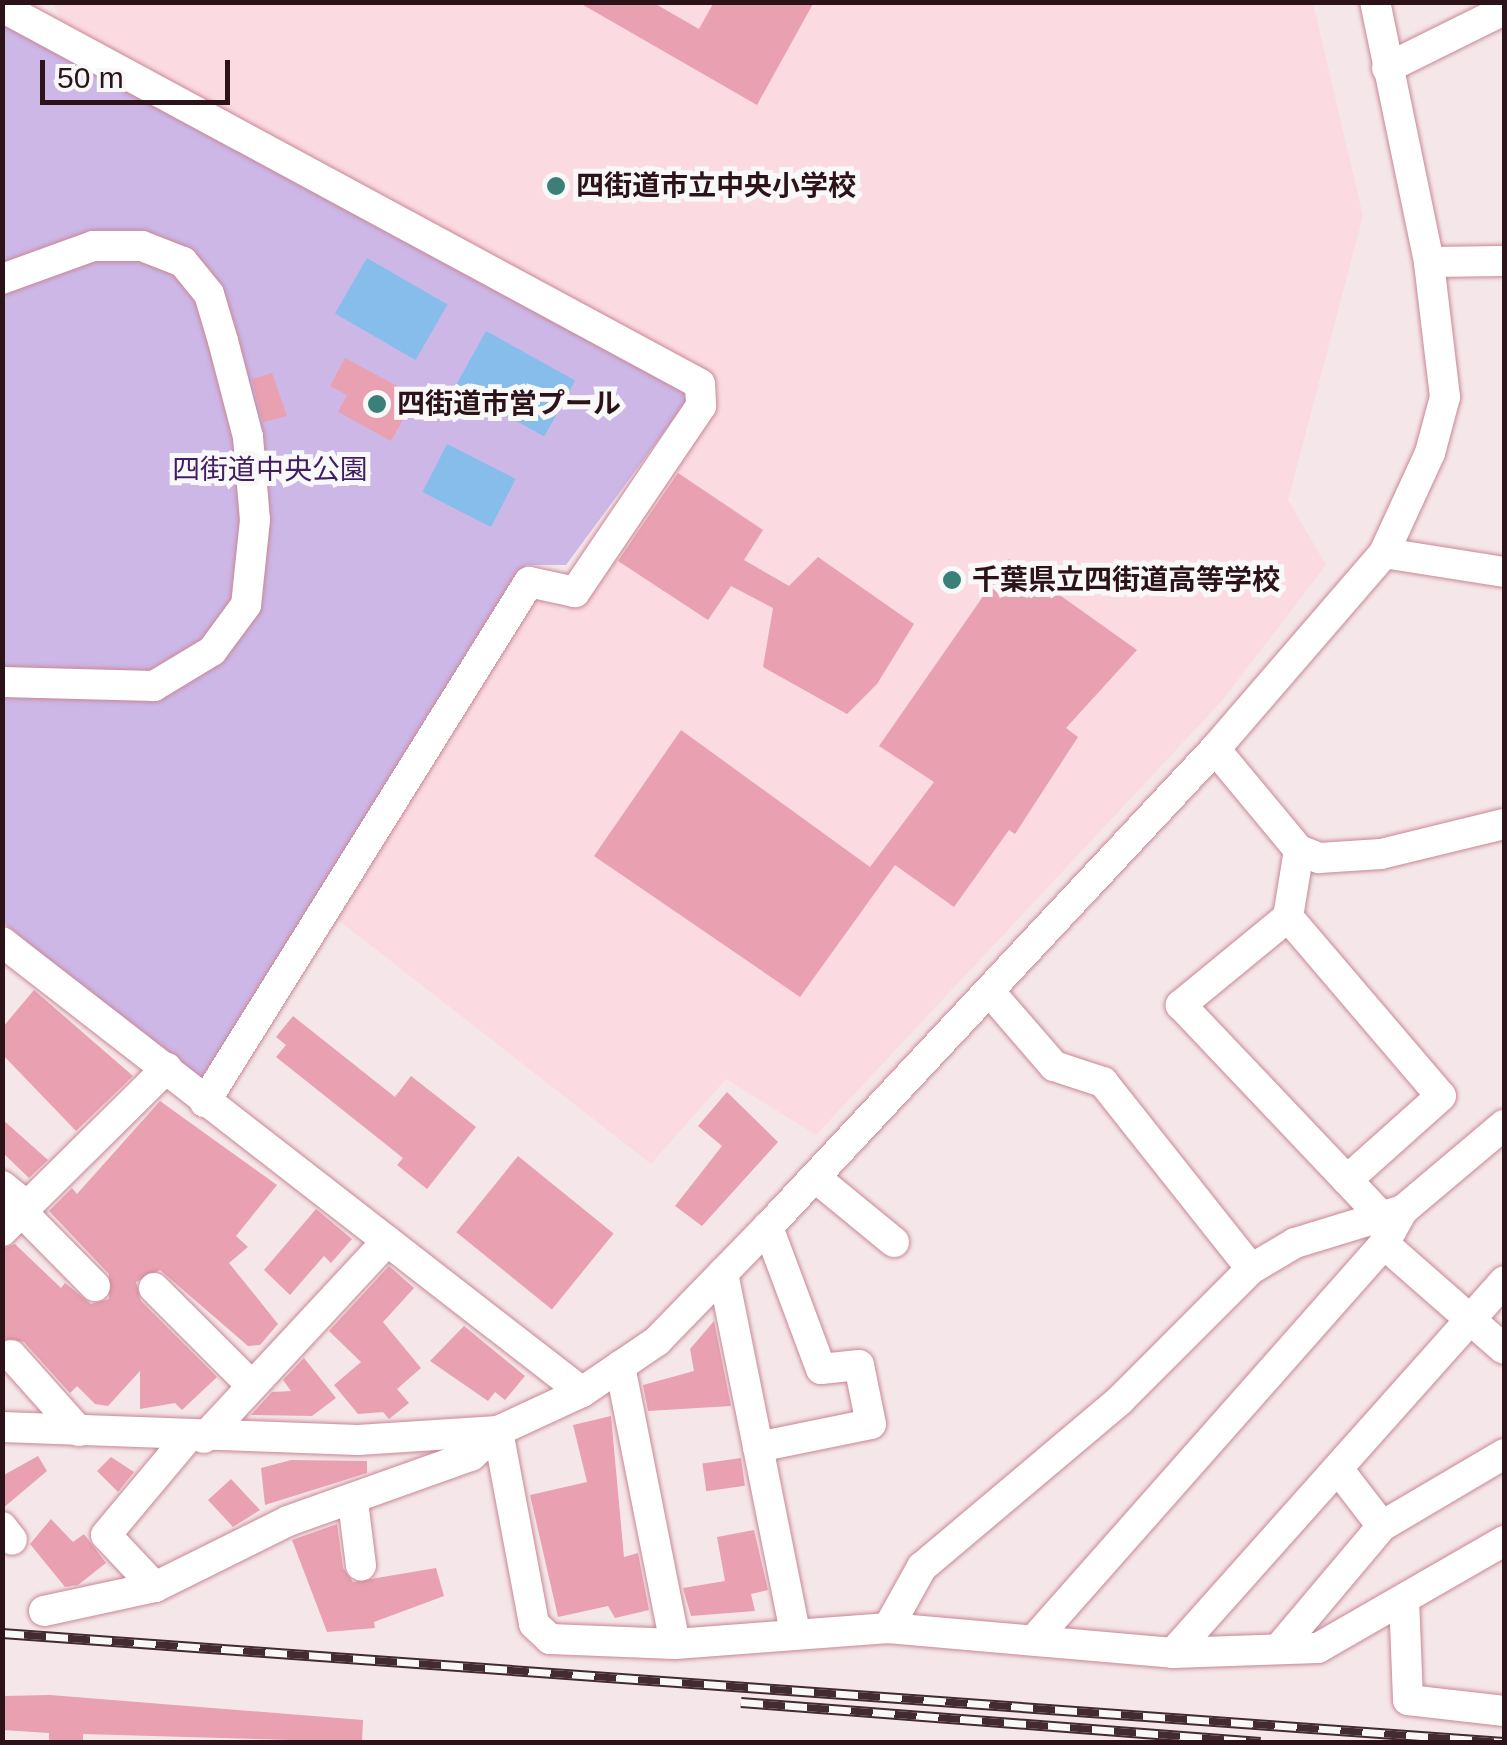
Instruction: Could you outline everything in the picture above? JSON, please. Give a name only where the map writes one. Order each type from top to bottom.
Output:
[{"type":"street","points":[[44,1611],[155,1588],[288,1521],[353,1502],[470,1456],[498,1432],[582,1392],[620,1366],[723,1273],[816,1178],[1215,749],[1384,554],[1430,453],[1445,397],[1429,262],[1375,2]]},
{"type":"street","points":[[2,7],[700,384],[700,406],[575,592],[530,582],[205,1102]]},
{"type":"street","points":[[1387,68],[1504,10]]},
{"type":"street","points":[[2,280],[93,246],[142,246],[183,262],[209,294],[224,341],[248,437],[255,520],[246,605],[212,650],[154,686],[2,682]]},
{"type":"street","points":[[1429,262],[1504,261]]},
{"type":"street","points":[[1384,554],[1504,572]]},
{"type":"street","points":[[1215,749],[1299,850],[1318,858],[1382,854],[1504,824]]},
{"type":"street","points":[[1299,850],[1288,917],[1180,1005],[1390,1223],[1471,1320],[1504,1349]]},
{"type":"street","points":[[1288,917],[1441,1096],[1347,1180]]},
{"type":"street","points":[[2,942],[582,1392]]},
{"type":"street","points":[[990,992],[1054,1066],[1104,1082],[1251,1269]]},
{"type":"street","points":[[17,1217],[167,1068]]},
{"type":"street","points":[[1034,1640],[1390,1223],[1504,1124]]},
{"type":"street","points":[[816,1178],[894,1242]]},
{"type":"street","points":[[2,1186],[17,1217],[95,1286]]},
{"type":"street","points":[[888,1628],[922,1567],[1120,1400],[1251,1269],[1296,1244],[1390,1223]]},
{"type":"street","points":[[758,1447],[872,1424],[859,1364],[820,1369],[768,1227]]},
{"type":"street","points":[[155,1588],[106,1535],[386,1241]]},
{"type":"street","points":[[723,1273],[795,1632]]},
{"type":"street","points":[[1173,1653],[1504,1281]]},
{"type":"street","points":[[154,1288],[250,1384]]},
{"type":"street","points":[[11,1355],[79,1431]]},
{"type":"street","points":[[620,1366],[675,1644]]},
{"type":"street","points":[[2,1428],[196,1438],[498,1432]]},
{"type":"street","points":[[498,1432],[534,1624],[550,1639],[675,1644],[888,1628],[1173,1653],[1281,1646],[1318,1648],[1504,1540]]},
{"type":"street","points":[[1281,1646],[1382,1526],[1504,1454]]},
{"type":"street","points":[[1338,1469],[1382,1526]]},
{"type":"street","points":[[353,1502],[361,1566]]},
{"type":"street","points":[[1404,1600],[1408,1700],[1504,1711]]},
{"type":"shaded area","name":"千葉県立四街道高等学校","points":[[53,3],[1313,3],[1363,216],[1288,500],[1326,565],[1221,702],[816,1135],[726,1079],[651,1164],[337,919],[531,595],[566,612],[718,401],[717,382],[62,22]]},
{"type":"green space","name":"四街道中央公園","points":[[3,18],[682,389],[687,401],[566,565],[526,565],[204,1088],[3,922]]},
{"type":"water","points":[[367,258],[448,304],[416,360],[335,313]]},
{"type":"water","points":[[486,331],[575,380],[544,436],[455,387]]},
{"type":"water","points":[[447,444],[516,479],[491,527],[422,492]]},
{"type":"building","points":[[578,2],[652,2],[699,29],[714,2],[814,2],[757,105]]},
{"type":"building","name":"四街道市営プール","points":[[345,358],[416,396],[391,441],[338,412],[347,395],[330,386]]},
{"type":"building","points":[[272,373],[287,416],[263,422],[252,379]]},
{"type":"building","points":[[678,473],[763,530],[744,560],[789,586],[818,557],[914,624],[877,684],[847,714],[763,667],[773,608],[731,586],[708,620],[618,561]]},
{"type":"building","points":[[1009,559],[1137,650],[1066,728],[1078,737],[1015,834],[1009,830],[954,907],[895,865],[800,997],[594,856],[681,730],[870,867],[934,782],[879,746]]},
{"type":"building","points":[[34,990],[133,1076],[76,1131],[2,1054],[2,1028]]},
{"type":"building","points":[[293,1016],[395,1097],[411,1076],[476,1127],[427,1189],[397,1165],[403,1158],[276,1057],[286,1045],[276,1037]]},
{"type":"building","points":[[727,1092],[778,1142],[702,1226],[675,1206],[722,1146],[698,1126]]},
{"type":"building","points":[[160,1101],[277,1185],[236,1236],[248,1247],[229,1263],[278,1324],[260,1345],[248,1346],[160,1270],[136,1282],[141,1301],[217,1377],[182,1410],[175,1403],[140,1409],[140,1371],[108,1406],[95,1404],[77,1386],[70,1393],[24,1342],[2,1339],[2,1249],[15,1244],[61,1288],[65,1283],[91,1304],[109,1299],[109,1274],[49,1211],[72,1188],[77,1194]]},
{"type":"building","points":[[2,1119],[48,1160],[29,1178],[2,1152]]},
{"type":"building","points":[[518,1156],[614,1233],[552,1310],[456,1232]]},
{"type":"building","points":[[316,1209],[352,1239],[331,1263],[324,1256],[290,1295],[264,1270]]},
{"type":"building","points":[[389,1266],[414,1288],[383,1322],[421,1368],[397,1389],[409,1403],[389,1419],[383,1412],[358,1414],[334,1385],[361,1362],[329,1331]]},
{"type":"building","points":[[714,1321],[731,1406],[648,1411],[643,1385],[694,1371],[690,1349]]},
{"type":"building","points":[[464,1326],[525,1376],[505,1400],[495,1392],[488,1401],[430,1361]]},
{"type":"building","points":[[304,1358],[336,1398],[312,1416],[251,1415],[272,1392],[291,1391],[283,1380]]},
{"type":"building","points":[[611,1416],[624,1557],[638,1553],[649,1610],[615,1618],[608,1606],[558,1617],[530,1495],[587,1482],[573,1425]]},
{"type":"building","points":[[38,1456],[47,1471],[2,1509],[2,1476]]},
{"type":"building","points":[[111,1457],[134,1472],[118,1492],[97,1471]]},
{"type":"building","points":[[741,1458],[745,1486],[706,1491],[702,1463]]},
{"type":"building","points":[[291,1460],[367,1461],[367,1473],[265,1505],[261,1468]]},
{"type":"building","points":[[231,1479],[260,1510],[233,1527],[208,1500]]},
{"type":"building","points":[[51,1519],[73,1542],[84,1534],[106,1563],[78,1585],[65,1587],[30,1544]]},
{"type":"building","points":[[337,1524],[343,1568],[353,1582],[436,1568],[444,1596],[374,1622],[375,1628],[327,1632],[292,1540]]},
{"type":"building","points":[[754,1530],[768,1590],[751,1594],[755,1611],[691,1616],[683,1588],[725,1581],[717,1537]]},
{"type":"building","points":[[50,1695],[363,1720],[362,1742],[83,1734],[83,1742],[49,1742],[49,1733],[2,1730],[2,1696]]},
{"type":"railway","points":[[2,1633],[1504,1742]]},
{"type":"railway","points":[[741,1702],[1260,1742]]},
{"type":"place","name":"四街道市立中央小学校","points":[[556,186]]},
{"type":"place","name":"四街道市営プール","points":[[377,404]]},
{"type":"place","name":"千葉県立四街道高等学校","points":[[952,580]]}]
